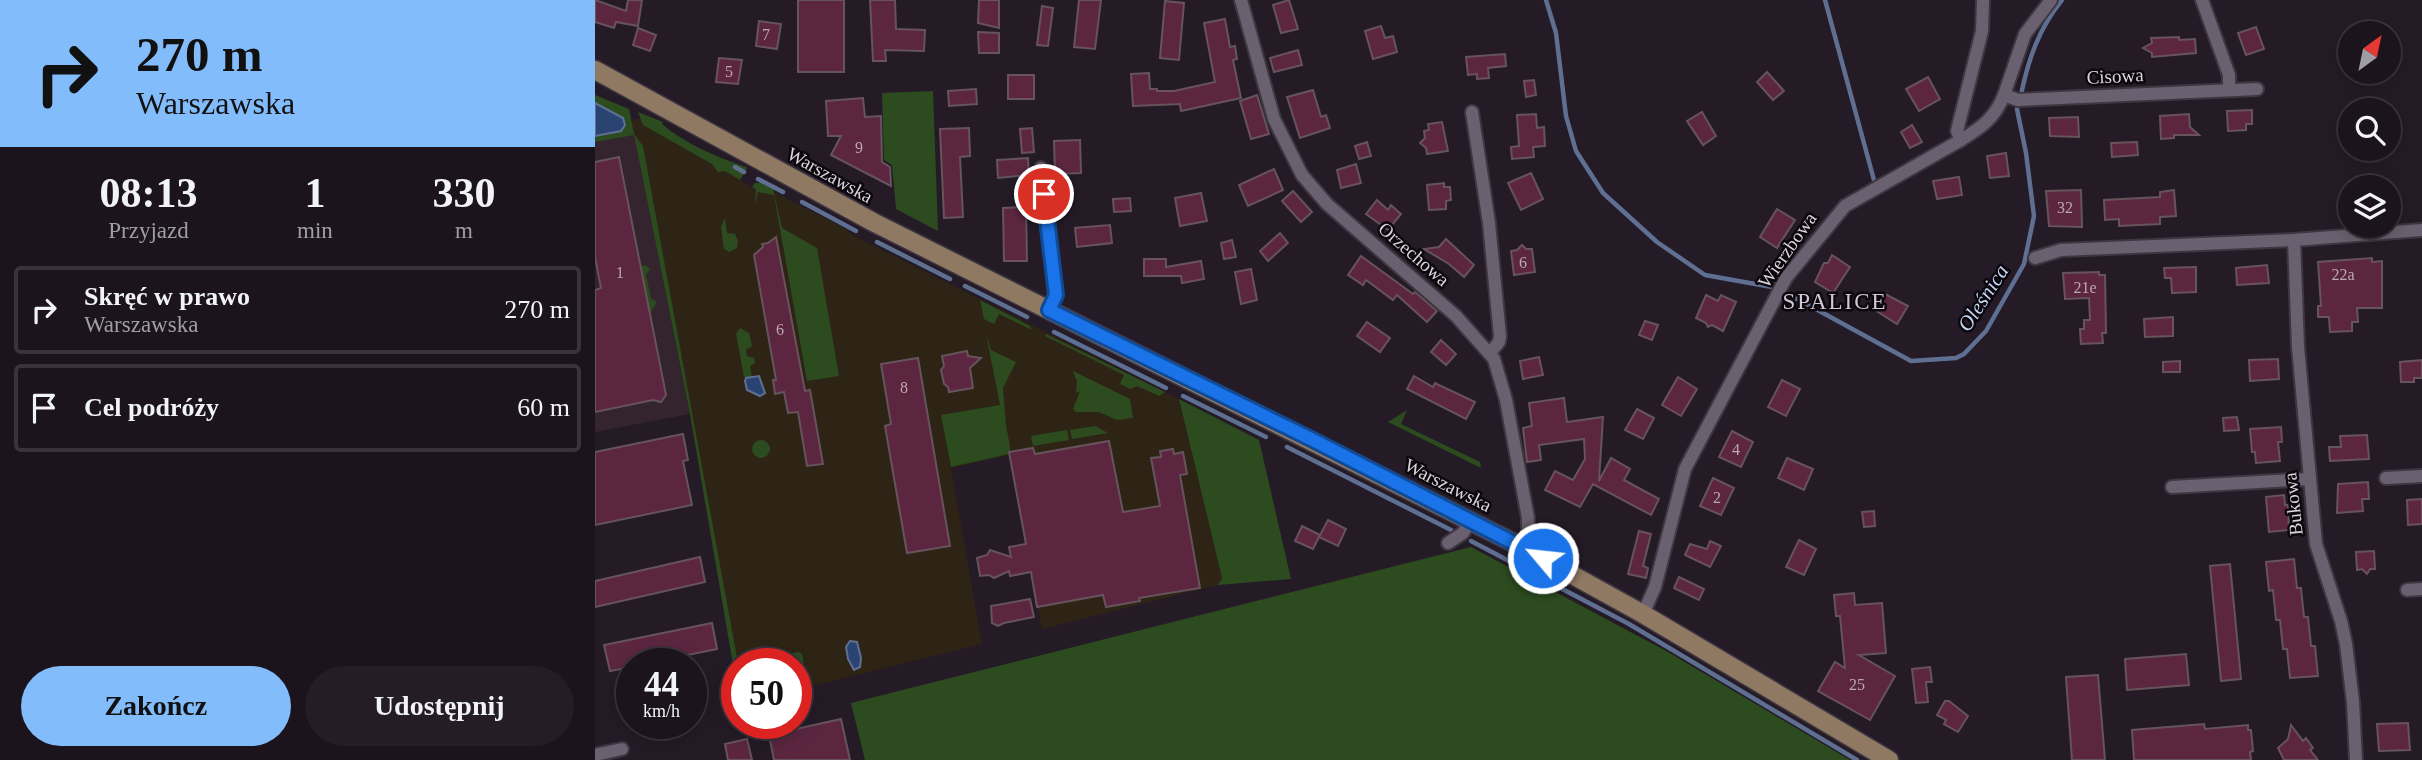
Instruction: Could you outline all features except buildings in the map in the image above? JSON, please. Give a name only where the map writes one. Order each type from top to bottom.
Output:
[{"type":"main road","name":"Warszawska","points":[[595,71],[873,222],[1471,519],[1643,614],[1889,760]]},
{"type":"street","name":"Orzechowa","points":[[1241,0],[1274,119],[1302,174],[1327,204],[1456,316],[1490,353],[1497,365],[1528,518],[1528,533],[1522,547]]},
{"type":"street","points":[[1983,0],[1982,31],[1957,131],[1961,140],[1989,122],[1998,111],[2025,34],[2051,0]]},
{"type":"street","points":[[2202,0],[2229,75],[2229,90]]},
{"type":"street","name":"Cisowa","points":[[2004,95],[2018,100],[2257,89]]},
{"type":"street","points":[[1472,112],[1489,223],[1500,336],[1499,342],[1490,353]]},
{"type":"street","name":"Wierzbowa","points":[[1643,614],[1655,587],[1685,469],[1786,278],[1845,206],[1961,140]]},
{"type":"street","points":[[1041,168],[1056,295],[1049,310]]},
{"type":"street","points":[[2035,258],[2061,250],[2294,240],[2422,230]]},
{"type":"street","name":"Bukowa","points":[[2294,240],[2298,347],[2316,544],[2346,644],[2356,760]]},
{"type":"street","points":[[2386,478],[2422,476]]},
{"type":"street","points":[[2172,487],[2309,479]]},
{"type":"street","points":[[1448,542],[1463,533],[1471,519]]},
{"type":"street","points":[[2407,590],[2422,589]]},
{"type":"street","points":[[595,755],[622,749]]},
{"type":"shaded area","points":[[595,95],[629,109],[690,414],[595,432]]},
{"type":"shaded area","points":[[642,118],[738,171],[740,180],[752,187],[761,183],[773,188],[776,193],[864,241],[1179,399],[1222,578],[1218,585],[1042,629],[1009,455],[951,468],[982,644],[812,686],[812,648],[730,648],[690,414],[631,120]]},
{"type":"green space","points":[[933,91],[938,231],[896,209],[892,165],[884,160],[882,93]]},
{"type":"green space","points":[[595,95],[629,109],[634,134],[643,146],[735,648],[730,648],[690,414],[634,135],[595,142],[595,136],[621,131],[623,118],[595,103]]},
{"type":"green space","points":[[638,112],[663,122],[671,131],[701,149],[746,167],[740,180],[725,171],[718,172],[712,164],[643,125]]},
{"type":"green space","points":[[755,183],[773,189],[782,228],[817,248],[839,376],[807,381],[774,195],[758,192],[755,205],[756,189],[752,187]]},
{"type":"green space","points":[[725,218],[727,233],[735,234],[738,241],[737,248],[729,252],[724,249],[721,227]]},
{"type":"green space","points":[[645,265],[650,269],[646,275],[651,298],[657,302],[650,313],[641,266]]},
{"type":"green space","points":[[980,300],[1030,326],[1032,330],[999,314],[994,324],[984,319]]},
{"type":"green space","points":[[740,328],[749,333],[752,346],[746,350],[747,356],[754,358],[755,363],[750,366],[752,377],[744,377],[736,334]]},
{"type":"green space","points":[[986,334],[991,350],[1016,362],[1003,388],[1011,452],[951,467],[941,415],[1000,405]]},
{"type":"green space","points":[[1046,334],[1165,392],[1159,396],[1137,386],[1130,389],[1120,384],[1124,375],[1045,336]]},
{"type":"green space","points":[[1073,371],[1130,399],[1133,418],[1117,420],[1099,412],[1076,412],[1073,409],[1080,391],[1076,393],[1077,381]]},
{"type":"green space","points":[[1179,399],[1259,440],[1291,579],[1218,585],[1222,578]]},
{"type":"green space","points":[[1407,410],[1401,424],[1480,462],[1481,468],[1388,422]]},
{"type":"green space","points":[[1095,426],[1108,433],[1072,439],[1070,430]]},
{"type":"green space","points":[[1067,430],[1069,440],[1033,446],[1031,436]]},
{"type":"green space","points":[[761,440],[767,443],[770,449],[767,455],[761,458],[755,455],[752,449],[755,443]]},
{"type":"green space","points":[[1471,547],[1668,652],[1850,760],[865,760],[851,703]]},
{"type":"water","points":[[595,103],[623,118],[625,125],[621,131],[595,136]]},
{"type":"water","points":[[759,376],[765,393],[760,396],[747,390],[745,381],[746,378]]},
{"type":"water","points":[[850,641],[857,642],[861,658],[860,667],[854,670],[846,647]]},
{"type":"waterway","name":"Oleśnica","points":[[1546,0],[1556,33],[1566,116],[1576,151],[1603,193],[1657,242],[1705,275],[1772,287]]},
{"type":"waterway","name":"Oleśnica","points":[[1825,0],[1874,180]]},
{"type":"waterway","name":"Oleśnica","points":[[2021,95],[2036,45],[2062,0]]},
{"type":"waterway","name":"Oleśnica","points":[[1790,295],[1911,361],[1956,358],[1964,354],[1986,331],[2024,264],[2034,216],[2017,109]]},
{"type":"waterway","points":[[735,167],[744,172]]},
{"type":"waterway","points":[[758,179],[783,192]]},
{"type":"waterway","points":[[802,202],[856,231]]},
{"type":"waterway","points":[[877,242],[950,279]]},
{"type":"waterway","points":[[965,286],[1027,317]]},
{"type":"waterway","points":[[1054,332],[1166,388]]},
{"type":"waterway","points":[[1183,396],[1266,437]]},
{"type":"waterway","points":[[1287,447],[1451,530]]},
{"type":"waterway","points":[[1471,541],[1629,624],[1857,760]]},
{"type":"district","name":"SPALICE","points":[[1835,301]]},
{"type":"route","points":[[1044,194],[1056,295],[1049,310],[1471,519],[1543,558]]}]
